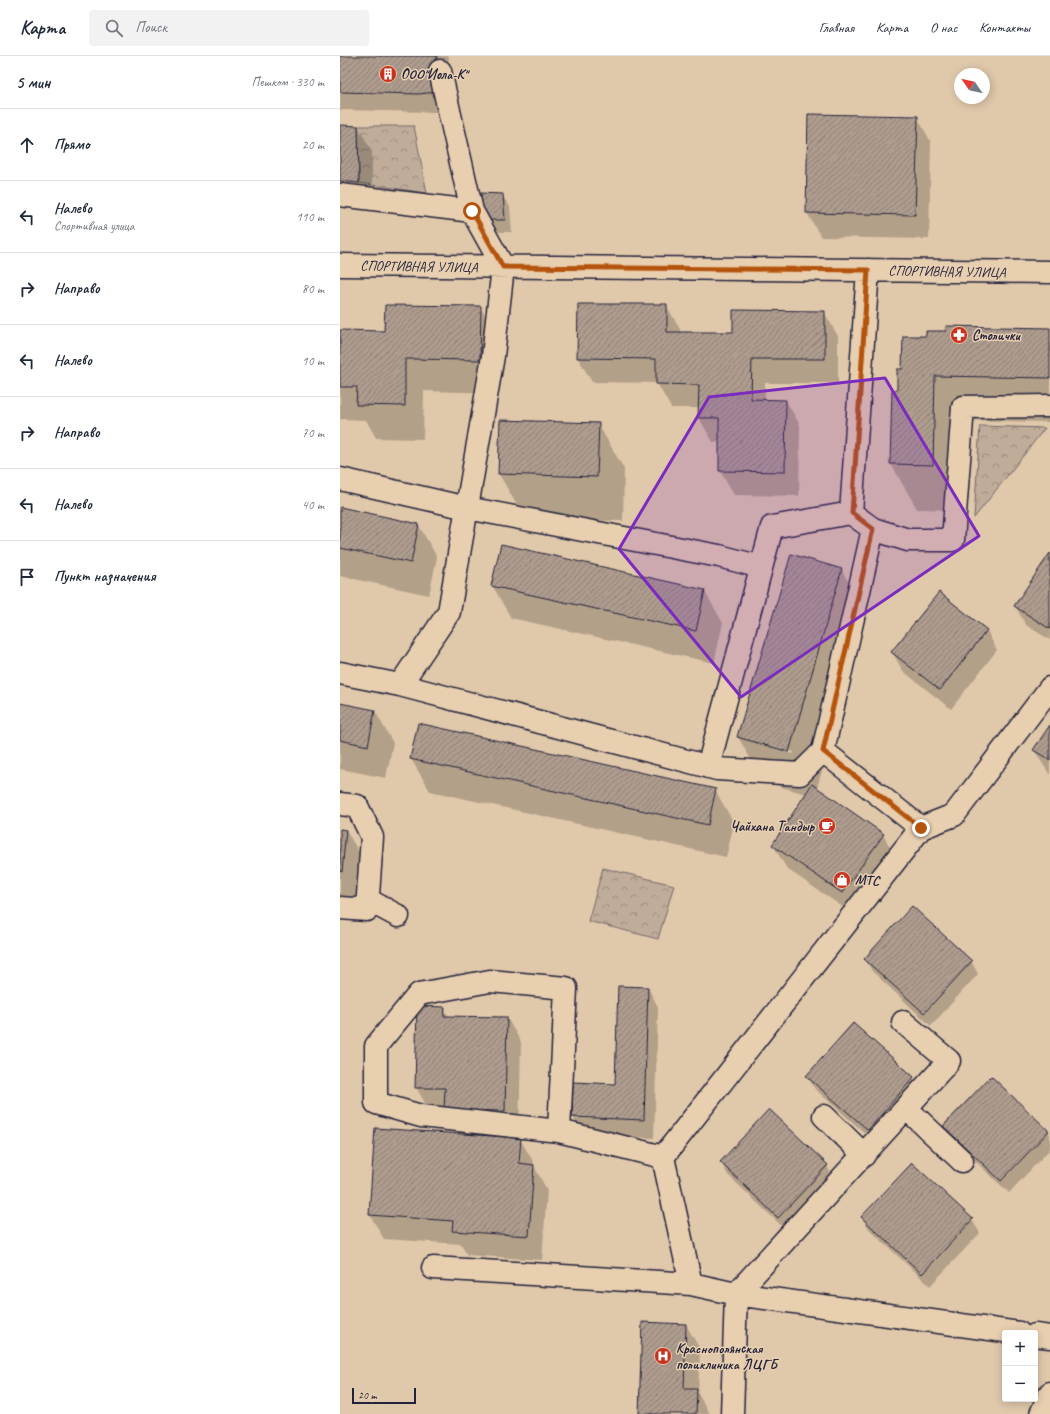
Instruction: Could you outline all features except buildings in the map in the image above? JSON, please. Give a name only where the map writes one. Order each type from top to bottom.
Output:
[{"type":"street","points":[[400,685],[449,612],[493,356],[503,267],[472,211],[440,71]]},
{"type":"street","points":[[340,195],[472,211]]},
{"type":"street","name":"СПОРТИВНАЯ УЛИЦА","points":[[340,265],[1050,272]]},
{"type":"street","points":[[852,513],[868,270]]},
{"type":"street","points":[[708,767],[772,527],[852,513],[873,529],[908,540],[953,540],[963,407],[1050,406]]},
{"type":"street","points":[[340,479],[467,508],[719,556],[761,567]]},
{"type":"street","points":[[340,673],[400,685],[717,769],[800,774],[823,751],[873,529]]},
{"type":"street","points":[[663,1157],[921,828],[954,815],[1050,688]]},
{"type":"street","points":[[823,751],[921,828]]},
{"type":"street","points":[[340,804],[357,806],[372,837],[367,910],[340,908]]},
{"type":"street","points":[[368,900],[398,916]]},
{"type":"street","points":[[558,1131],[566,988],[490,981],[418,994],[376,1046],[376,1103],[421,1116],[558,1131],[663,1157]]},
{"type":"street","points":[[732,1414],[736,1294],[949,1061],[903,1022]]},
{"type":"street","points":[[906,1108],[962,1161]]},
{"type":"street","points":[[824,1116],[864,1155]]},
{"type":"street","points":[[663,1157],[691,1284]]},
{"type":"street","points":[[433,1268],[691,1284],[736,1294],[1002,1331]]},
{"type":"street","points":[[1038,1335],[1050,1337]]},
{"type":"street","points":[[1041,1414],[1050,1393]]},
{"type":"highlighted area","points":[[885,378],[979,536],[741,697],[619,549],[709,397]]},
{"type":"green space","points":[[358,126],[414,126],[427,193],[359,183]]},
{"type":"green space","points":[[980,426],[1045,428],[974,518]]},
{"type":"green space","points":[[603,868],[674,885],[658,939],[588,921]]},
{"type":"place","name":"ООО\"Иола-К\"","points":[[388,74]]},
{"type":"place","name":"Столички","points":[[959,335]]},
{"type":"place","name":"Чайхана Тандыр","points":[[827,826]]},
{"type":"place","name":"МТС","points":[[842,880]]},
{"type":"place","name":"Краснополянская поликлиника ЛЦГБ","points":[[663,1356]]},
{"type":"route","points":[[472,211],[503,267],[868,270],[852,513],[873,529],[823,751],[921,828]]}]
